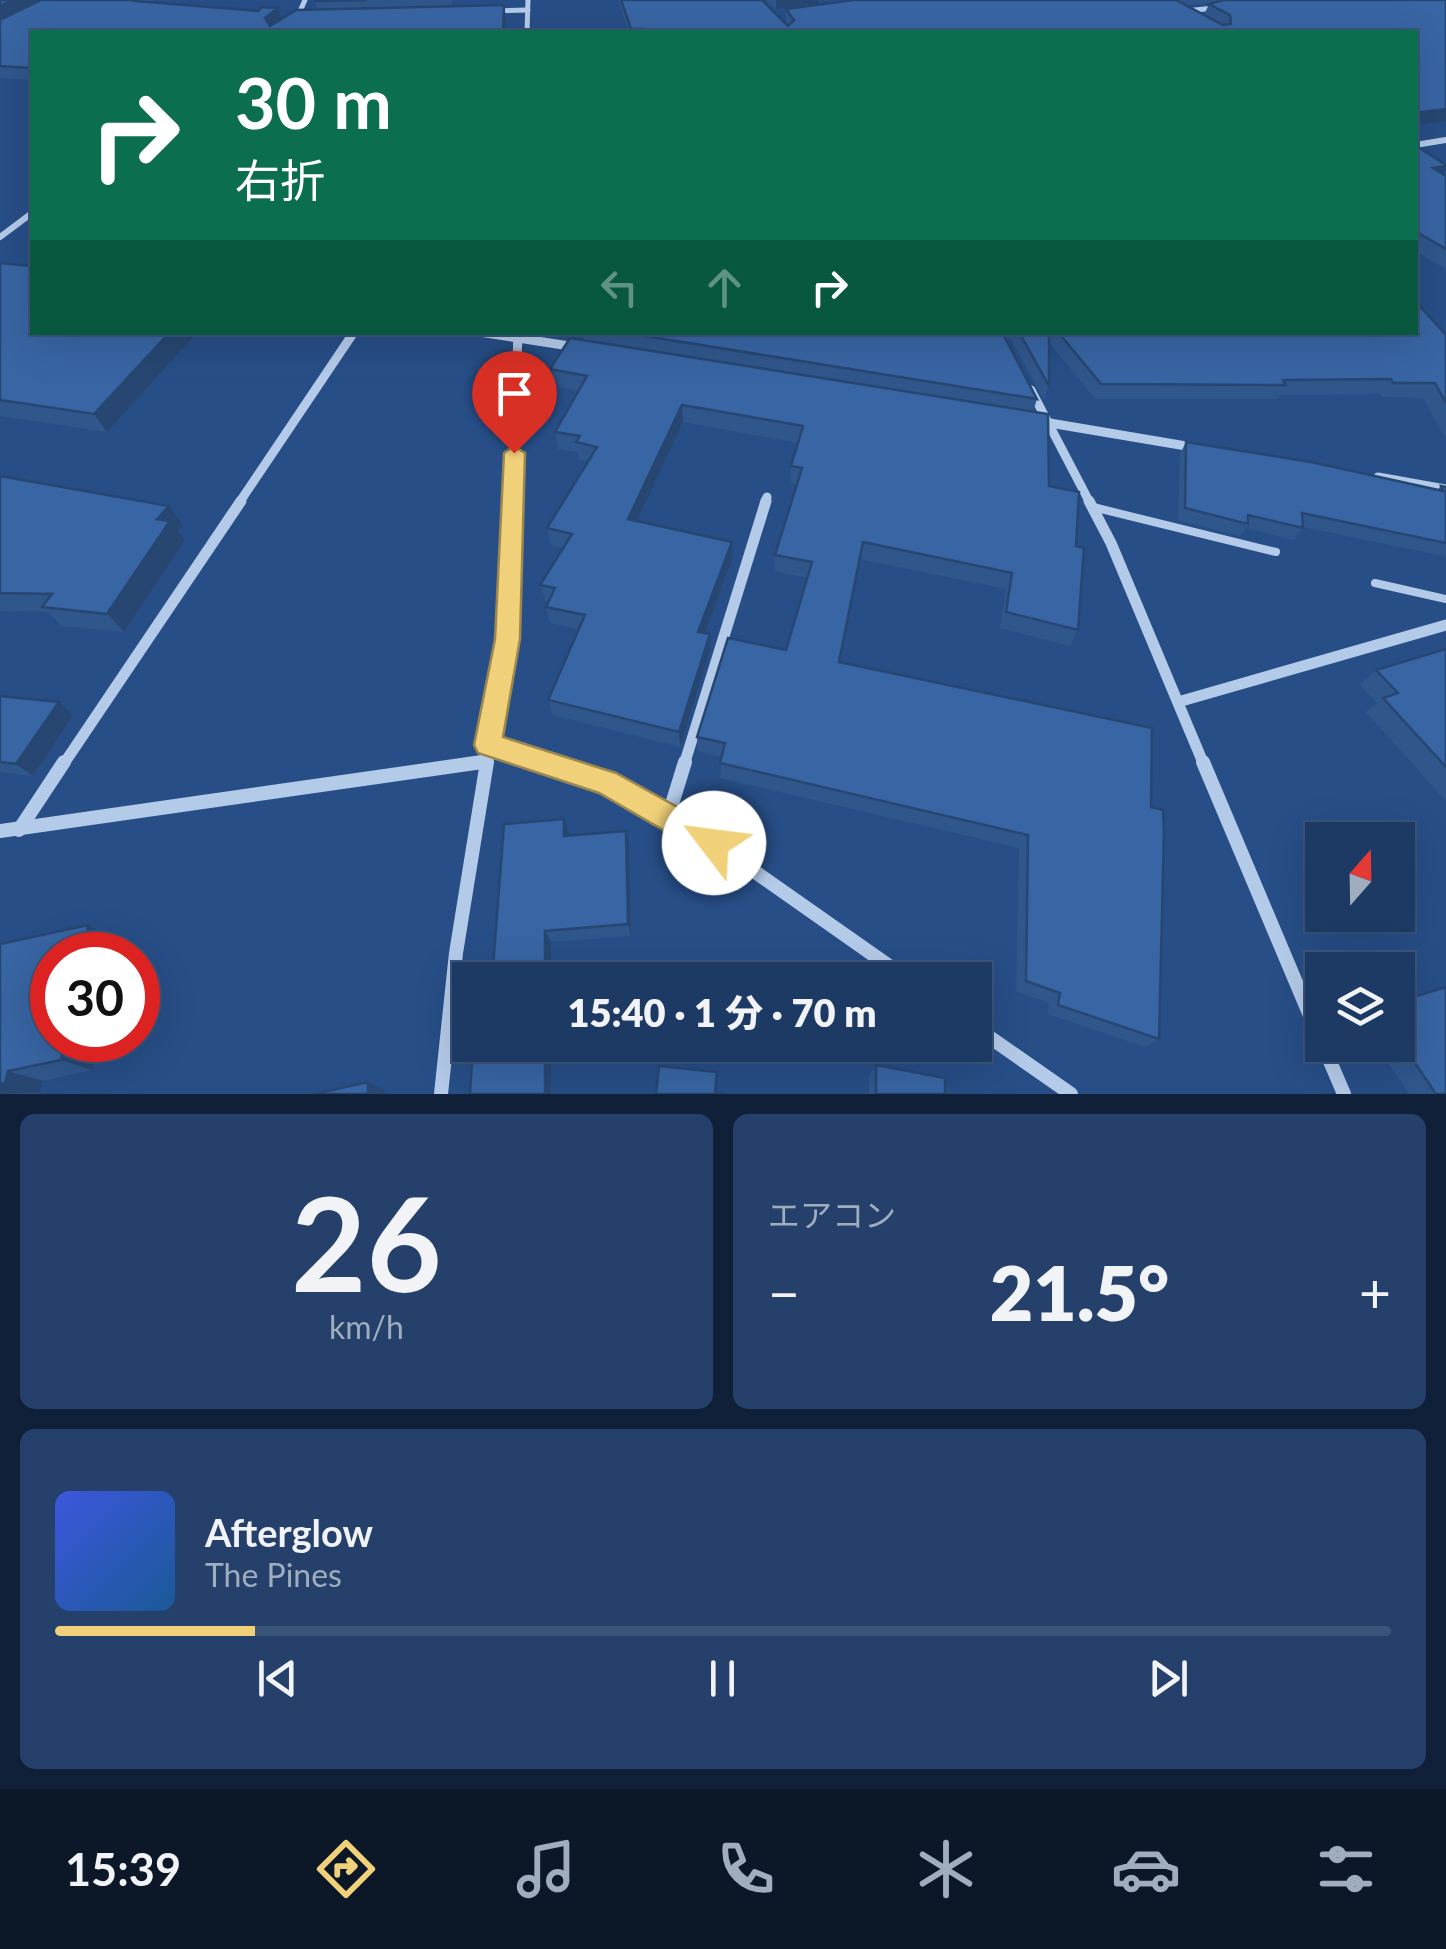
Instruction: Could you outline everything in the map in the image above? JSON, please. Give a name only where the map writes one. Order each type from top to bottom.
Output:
[{"type":"street","points":[[278,30],[298,16],[305,0]]},
{"type":"street","points":[[527,30],[528,0]]},
{"type":"street","points":[[1174,6],[1197,18]]},
{"type":"street","points":[[1185,12],[1215,8]]},
{"type":"street","points":[[490,11],[528,10]]},
{"type":"street","points":[[298,16],[317,16]]},
{"type":"street","points":[[1418,145],[1446,140]]},
{"type":"street","points":[[1418,148],[1432,156]]},
{"type":"street","points":[[0,237],[30,214]]},
{"type":"street","points":[[19,830],[352,335]]},
{"type":"street","points":[[441,1094],[456,952],[508,639],[518,335],[594,350]]},
{"type":"street","points":[[1024,378],[1093,507],[1305,1002]]},
{"type":"street","points":[[1032,420],[1201,448]]},
{"type":"street","points":[[1371,476],[1446,489]]},
{"type":"street","points":[[668,816],[767,497]]},
{"type":"street","points":[[1178,702],[1446,624]]},
{"type":"street","points":[[488,745],[606,782],[668,816],[714,843],[883,962]]},
{"type":"street","points":[[0,832],[485,762]]},
{"type":"street","points":[[992,1038],[1071,1094]]},
{"type":"street","points":[[1330,1062],[1344,1094]]},
{"type":"lane","points":[[1093,507],[1276,552]]},
{"type":"lane","points":[[1374,582],[1446,599]]},
{"type":"building","points":[[41,0],[135,0],[258,11],[262,7],[278,8],[265,18],[270,26],[296,10],[504,5],[503,30],[30,30],[30,68],[0,66],[0,20]]},
{"type":"building","points":[[621,0],[762,0],[788,26],[794,20],[786,9],[854,0],[1176,0],[1223,25],[1231,24],[1230,15],[1209,4],[1224,0],[1446,0],[1446,109],[1418,113],[1418,30],[631,29]]},
{"type":"building","points":[[1418,147],[1446,165],[1433,168],[1446,176],[1446,249],[1418,233]]},
{"type":"building","points":[[0,263],[30,266],[30,335],[167,335],[94,414],[0,400]]},
{"type":"building","points":[[1418,304],[1446,335],[1446,403],[1435,383],[1393,383],[1391,379],[1283,380],[1286,385],[1101,384],[1060,335],[1418,335]]},
{"type":"building","points":[[639,335],[1004,335],[1037,399]]},
{"type":"building","points":[[1021,335],[1049,335],[1049,386]]},
{"type":"building","points":[[570,338],[1048,414],[1049,486],[1079,492],[1076,546],[1084,548],[1078,630],[1006,612],[1012,573],[863,542],[839,662],[1152,728],[1151,807],[1163,810],[1164,831],[1159,1039],[1058,1005],[1060,993],[1026,981],[1028,835],[720,763],[725,743],[697,737],[728,638],[786,650],[812,562],[775,555],[802,468],[791,466],[803,426],[682,405],[628,519],[732,542],[698,632],[710,634],[679,732],[548,700],[585,615],[546,607],[555,588],[540,585],[572,534],[547,528],[597,447],[576,442],[580,436],[555,432],[587,376],[550,369]]},
{"type":"building","points":[[1186,442],[1311,462],[1443,491],[1441,486],[1446,487],[1446,543],[1302,513],[1303,528],[1248,515],[1248,524],[1185,508]]},
{"type":"building","points":[[0,476],[169,506],[157,519],[170,521],[107,614],[42,607],[52,594],[0,593]]},
{"type":"building","points":[[1446,649],[1446,767],[1383,698],[1398,693],[1376,670]]},
{"type":"building","points":[[0,696],[59,702],[16,764],[0,762]]},
{"type":"building","points":[[564,819],[564,836],[626,831],[628,924],[545,931],[545,962],[493,962],[504,824]]},
{"type":"building","points":[[88,925],[87,932],[56,932]]},
{"type":"building","points":[[30,938],[30,1062],[51,1062],[8,1071],[5,1083],[0,1084],[0,944]]},
{"type":"building","points":[[1446,987],[1446,1094],[1436,1094],[1414,1062],[1415,997]]},
{"type":"building","points":[[472,1062],[545,1062],[545,1094],[470,1094]]},
{"type":"building","points":[[876,1065],[945,1078],[945,1094],[876,1094]]},
{"type":"building","points":[[659,1066],[717,1072],[715,1092],[726,1094],[656,1094]]},
{"type":"building","points":[[368,1082],[368,1094],[314,1094]]},
{"type":"route","points":[[514,453],[508,639],[488,745],[606,782],[714,843]]}]
